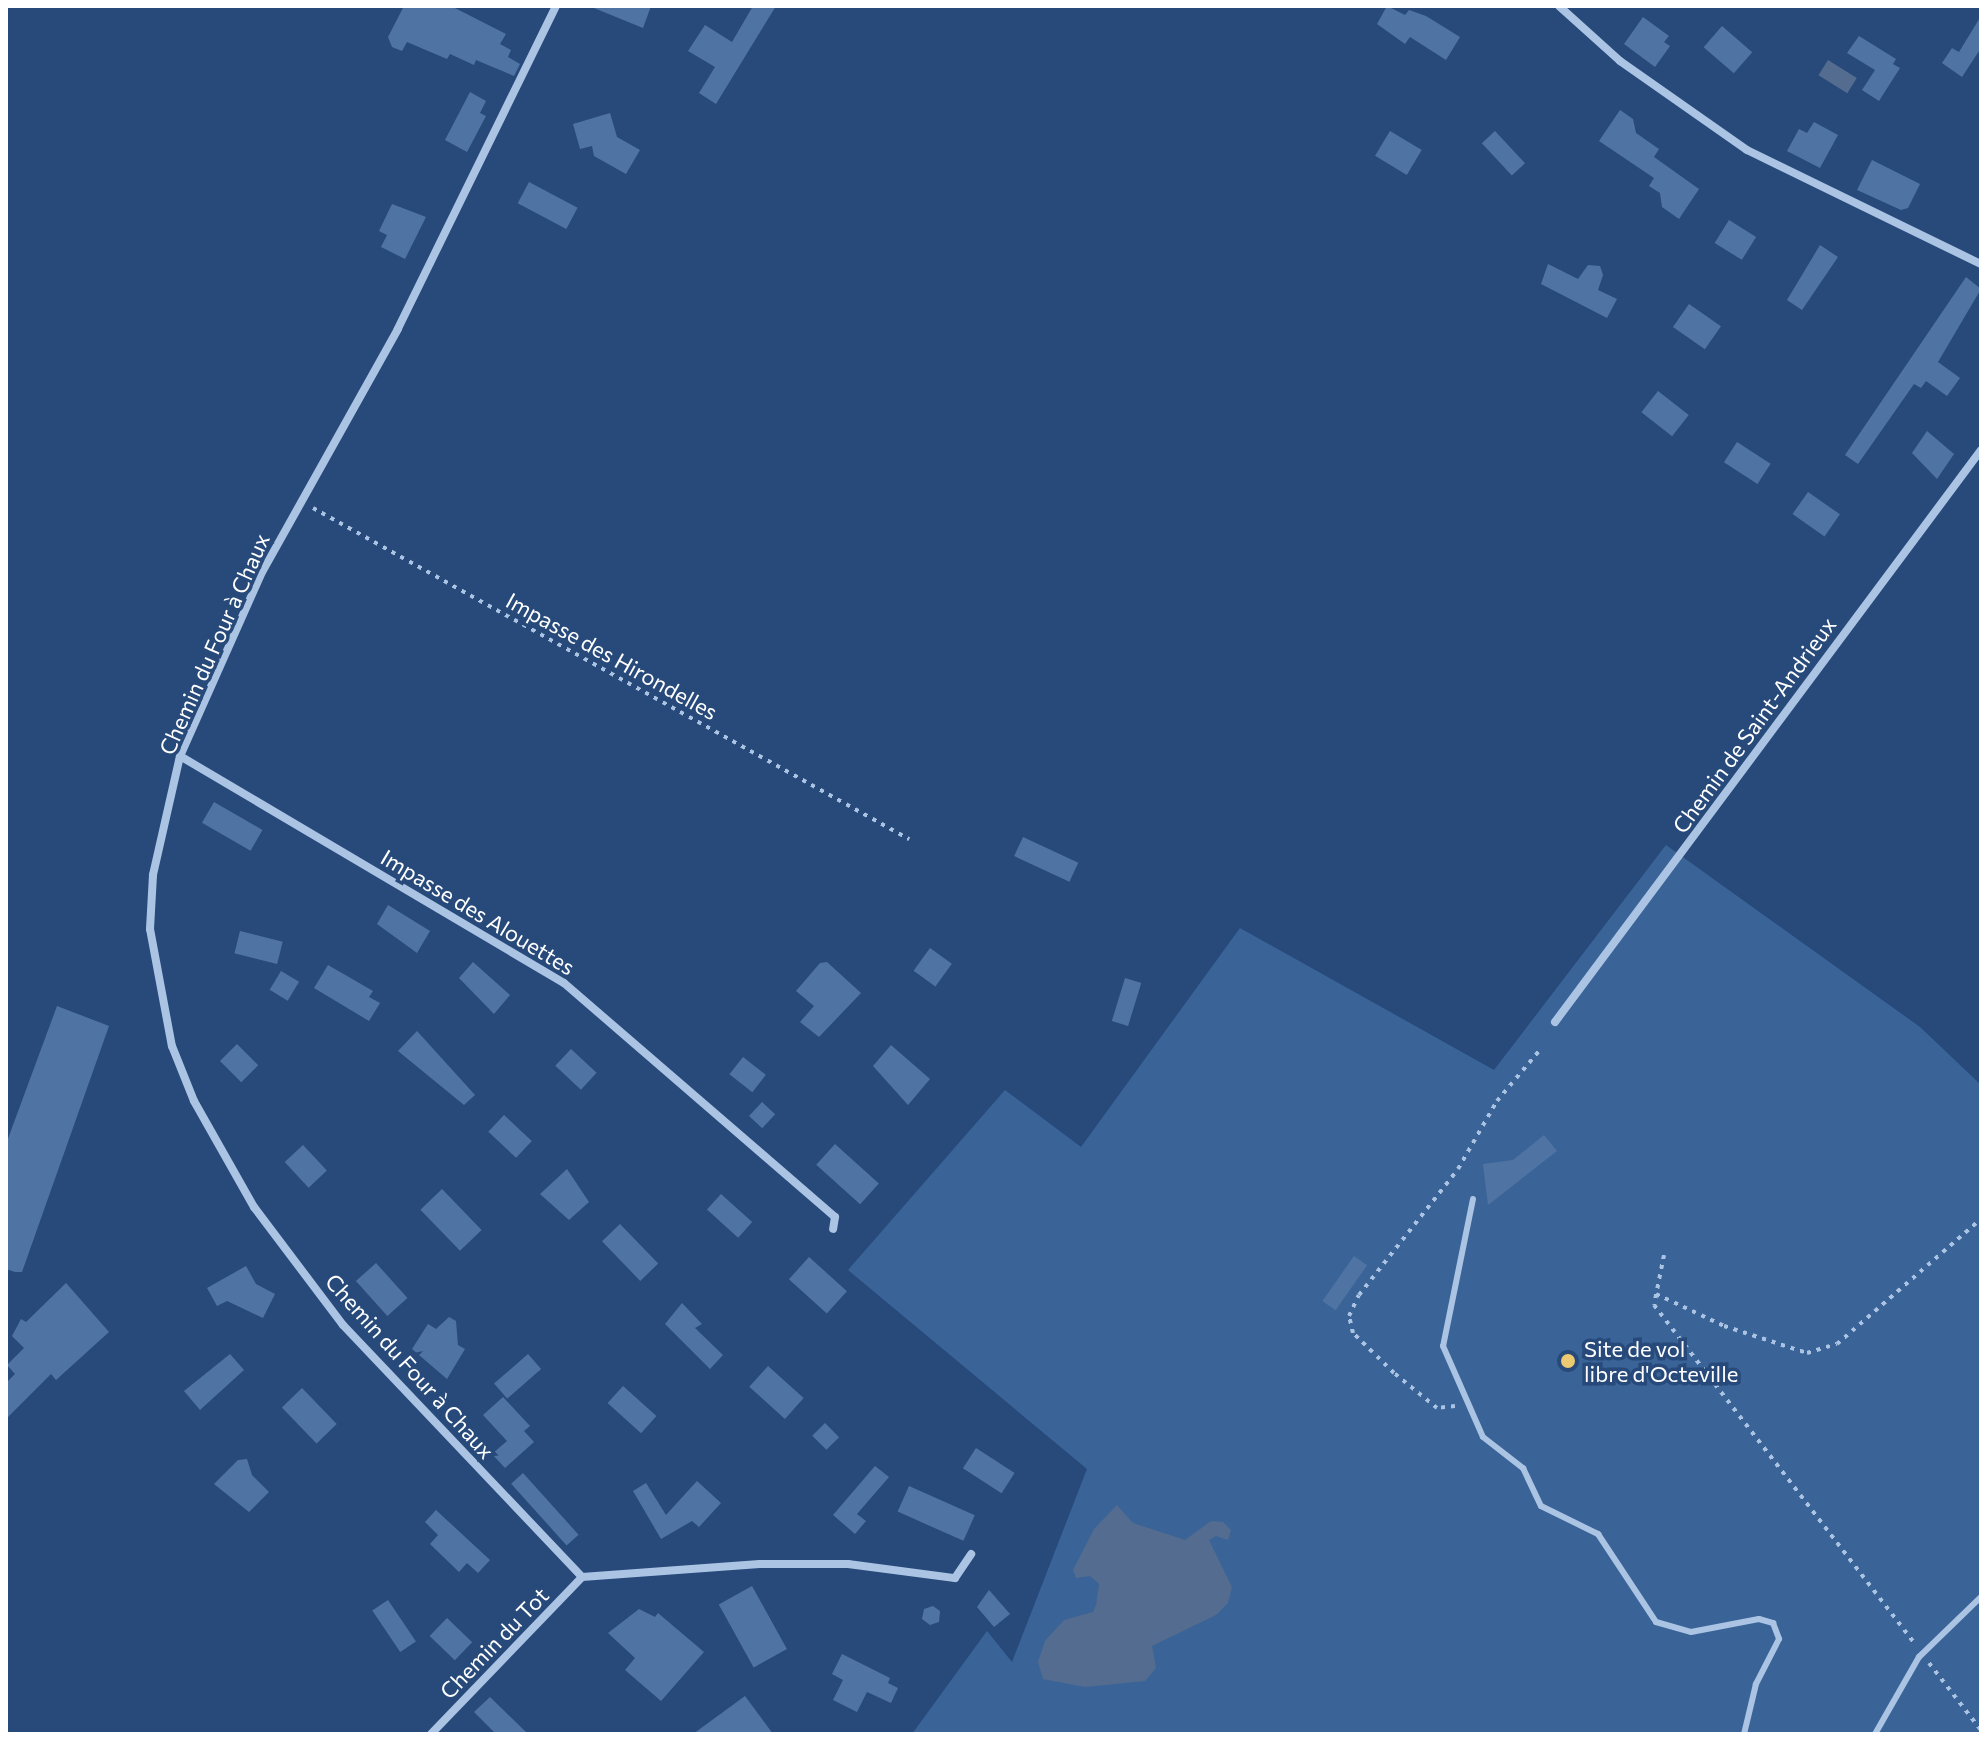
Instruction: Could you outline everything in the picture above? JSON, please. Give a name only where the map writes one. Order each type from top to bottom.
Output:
[{"type":"street","name":"Chemin du Four à Chaux","points":[[556,6],[398,329],[262,572],[180,756],[153,875],[150,929],[172,1046],[194,1101],[254,1207],[343,1325],[582,1577]]},
{"type":"street","points":[[1559,6],[1620,61],[1747,150],[1981,264]]},
{"type":"street","name":"Chemin de Saint-Andrieux","points":[[1555,1022],[1981,450]]},
{"type":"street","name":"Impasse des Alouettes","points":[[180,756],[564,983],[835,1217],[833,1229]]},
{"type":"street","points":[[582,1577],[760,1564],[848,1564],[955,1578],[971,1554]]},
{"type":"street","name":"Chemin du Tot","points":[[431,1734],[582,1577]]},
{"type":"lane","points":[[1473,1199],[1443,1346],[1483,1437],[1523,1468],[1541,1506],[1598,1534],[1656,1622],[1691,1632],[1759,1619],[1773,1623],[1779,1639],[1756,1684],[1744,1734]]},
{"type":"lane","points":[[1875,1734],[1922,1654],[1981,1597]]},
{"type":"path","name":"Impasse des Hirondelles","points":[[300,501],[909,839]]},
{"type":"path","points":[[1470,1404],[1437,1408],[1353,1333],[1349,1316],[1359,1295],[1458,1169],[1497,1101],[1539,1051]]},
{"type":"path","points":[[1656,1294],[1724,1326],[1807,1353],[1837,1344],[1981,1219]]},
{"type":"path","points":[[1664,1255],[1654,1305],[1981,1730]]},
{"type":"shaded area","points":[[1828,60],[1857,78],[1847,93],[1818,75]]},
{"type":"shaded area","points":[[1666,845],[1920,1027],[1981,1085],[1981,1734],[912,1734],[987,1631],[1012,1662],[1087,1469],[848,1270],[1005,1090],[1081,1147],[1240,928],[1494,1070]]},
{"type":"shaded area","points":[[1117,1505],[1133,1523],[1185,1540],[1211,1521],[1223,1522],[1231,1530],[1228,1540],[1216,1536],[1209,1540],[1232,1587],[1228,1603],[1216,1615],[1152,1646],[1156,1668],[1145,1681],[1085,1687],[1043,1679],[1038,1662],[1045,1641],[1064,1620],[1093,1612],[1096,1605],[1099,1584],[1090,1576],[1076,1578],[1073,1570],[1094,1529]]},
{"type":"building","points":[[404,6],[451,6],[506,34],[500,44],[511,50],[508,57],[520,64],[514,76],[476,60],[474,65],[450,54],[447,59],[407,42],[402,51],[392,47],[388,37]]},
{"type":"building","points":[[589,6],[651,6],[643,28]]},
{"type":"building","points":[[753,6],[776,6],[716,104],[699,93],[715,67],[688,51],[705,25],[732,42]]},
{"type":"building","points":[[1387,6],[1405,15],[1409,10],[1426,16],[1460,37],[1446,60],[1410,37],[1405,44],[1377,24]]},
{"type":"building","points":[[1981,16],[1981,48],[1962,77],[1942,63],[1952,48],[1959,52]]},
{"type":"building","points":[[1643,17],[1669,36],[1664,42],[1670,46],[1655,67],[1624,44]]},
{"type":"building","points":[[1722,26],[1752,52],[1734,73],[1704,47]]},
{"type":"building","points":[[1859,36],[1896,59],[1893,64],[1900,68],[1879,101],[1862,90],[1875,70],[1847,53]]},
{"type":"building","points":[[470,92],[486,101],[480,113],[486,116],[467,152],[445,140]]},
{"type":"building","points":[[1620,110],[1633,119],[1636,133],[1659,149],[1654,157],[1699,189],[1679,219],[1662,207],[1660,193],[1649,186],[1654,178],[1599,141]]},
{"type":"building","points":[[610,113],[617,137],[640,150],[626,174],[594,156],[592,146],[580,149],[573,124]]},
{"type":"building","points":[[1814,122],[1838,135],[1820,168],[1787,151],[1799,129],[1807,133]]},
{"type":"building","points":[[1390,131],[1422,150],[1407,175],[1375,156]]},
{"type":"building","points":[[1495,131],[1525,163],[1512,175],[1482,143]]},
{"type":"building","points":[[1872,160],[1920,184],[1908,208],[1901,210],[1857,190]]},
{"type":"building","points":[[529,182],[578,208],[566,229],[518,203]]},
{"type":"building","points":[[392,204],[426,217],[405,259],[381,247],[387,235],[379,231]]},
{"type":"building","points":[[1729,220],[1756,237],[1742,260],[1715,243]]},
{"type":"building","points":[[1820,245],[1838,257],[1802,310],[1787,300]]},
{"type":"building","points":[[1548,264],[1578,279],[1588,265],[1600,266],[1603,275],[1598,290],[1617,299],[1607,318],[1541,284]]},
{"type":"building","points":[[1966,277],[1981,289],[1938,362],[1960,378],[1947,396],[1926,381],[1921,388],[1914,384],[1858,464],[1845,455]]},
{"type":"building","points":[[1689,304],[1721,326],[1705,349],[1673,327]]},
{"type":"building","points":[[1658,391],[1689,415],[1672,436],[1641,412]]},
{"type":"building","points":[[1927,431],[1954,454],[1937,479],[1912,453]]},
{"type":"building","points":[[1737,442],[1771,464],[1757,484],[1724,462]]},
{"type":"building","points":[[1808,492],[1840,514],[1824,536],[1793,514]]},
{"type":"building","points":[[214,802],[262,830],[250,851],[202,823]]},
{"type":"building","points":[[1023,837],[1078,863],[1069,882],[1014,856]]},
{"type":"building","points":[[388,905],[430,931],[417,953],[377,924]]},
{"type":"building","points":[[240,931],[283,942],[277,964],[234,953]]},
{"type":"building","points":[[930,948],[952,964],[935,987],[914,971]]},
{"type":"building","points":[[473,962],[510,995],[494,1014],[459,978]]},
{"type":"building","points":[[827,962],[861,993],[819,1037],[800,1022],[814,1006],[796,991],[820,963]]},
{"type":"building","points":[[328,965],[373,991],[369,997],[380,1003],[369,1021],[314,988]]},
{"type":"building","points":[[281,971],[299,982],[288,1001],[270,990]]},
{"type":"building","points":[[1125,978],[1141,983],[1128,1026],[1112,1021]]},
{"type":"building","points":[[57,1006],[109,1026],[22,1272],[15,1272],[6,1269],[6,1144]]},
{"type":"building","points":[[417,1031],[475,1095],[464,1105],[398,1051]]},
{"type":"building","points":[[237,1044],[258,1065],[241,1082],[220,1061]]},
{"type":"building","points":[[891,1045],[930,1079],[908,1105],[873,1066]]},
{"type":"building","points":[[571,1049],[597,1073],[581,1090],[555,1066]]},
{"type":"building","points":[[743,1057],[766,1075],[752,1092],[729,1074]]},
{"type":"building","points":[[762,1102],[775,1114],[762,1128],[749,1116]]},
{"type":"building","points":[[504,1115],[532,1141],[516,1158],[488,1132]]},
{"type":"building","points":[[1544,1135],[1557,1151],[1488,1205],[1483,1164],[1513,1160]]},
{"type":"building","points":[[835,1144],[879,1183],[860,1204],[816,1165]]},
{"type":"building","points":[[303,1145],[327,1171],[309,1188],[285,1162]]},
{"type":"building","points":[[567,1169],[589,1202],[569,1220],[540,1194]]},
{"type":"building","points":[[442,1189],[482,1230],[460,1251],[420,1210]]},
{"type":"building","points":[[721,1194],[752,1222],[738,1238],[707,1210]]},
{"type":"building","points":[[620,1224],[658,1264],[640,1281],[602,1241]]},
{"type":"building","points":[[1354,1256],[1367,1265],[1336,1310],[1322,1301]]},
{"type":"building","points":[[809,1257],[847,1291],[827,1313],[789,1279]]},
{"type":"building","points":[[376,1263],[407,1298],[387,1316],[356,1281]]},
{"type":"building","points":[[246,1266],[256,1284],[275,1294],[263,1318],[227,1301],[217,1306],[207,1288]]},
{"type":"building","points":[[66,1283],[109,1332],[56,1380],[51,1374],[6,1419],[6,1383],[15,1374],[7,1365],[24,1348],[12,1336],[21,1319],[26,1322]]},
{"type":"building","points":[[682,1303],[702,1324],[695,1328],[723,1355],[710,1369],[665,1324]]},
{"type":"building","points":[[449,1317],[456,1321],[458,1345],[465,1349],[447,1379],[412,1349],[428,1324],[436,1329]]},
{"type":"building","points":[[230,1354],[244,1370],[200,1410],[184,1391]]},
{"type":"building","points":[[528,1354],[541,1369],[507,1399],[494,1384]]},
{"type":"building","points":[[768,1366],[804,1398],[785,1419],[749,1387]]},
{"type":"building","points":[[623,1386],[656,1416],[641,1433],[608,1403]]},
{"type":"building","points":[[302,1388],[337,1424],[317,1443],[282,1407]]},
{"type":"building","points":[[503,1397],[530,1426],[524,1431],[534,1442],[505,1468],[492,1454],[507,1441],[483,1415]]},
{"type":"building","points":[[825,1423],[839,1437],[826,1450],[812,1436]]},
{"type":"building","points":[[976,1448],[1015,1473],[1002,1493],[963,1468]]},
{"type":"building","points":[[247,1459],[252,1475],[269,1492],[249,1512],[214,1484],[238,1460]]},
{"type":"building","points":[[875,1466],[889,1477],[857,1514],[866,1521],[855,1534],[833,1515]]},
{"type":"building","points":[[523,1473],[579,1535],[567,1545],[511,1484]]},
{"type":"building","points":[[697,1481],[721,1503],[699,1527],[692,1521],[661,1539],[633,1491],[646,1483],[666,1515]]},
{"type":"building","points":[[909,1486],[975,1515],[963,1541],[898,1512]]},
{"type":"building","points":[[436,1510],[490,1560],[478,1573],[467,1563],[459,1572],[430,1544],[438,1535],[425,1522]]},
{"type":"building","points":[[752,1586],[787,1649],[754,1667],[719,1604]]},
{"type":"building","points":[[989,1590],[1010,1614],[994,1627],[977,1607]]},
{"type":"building","points":[[388,1600],[416,1641],[400,1652],[372,1611]]},
{"type":"building","points":[[933,1606],[940,1611],[939,1622],[930,1625],[922,1619],[924,1609]]},
{"type":"building","points":[[639,1609],[655,1617],[658,1613],[704,1652],[661,1701],[625,1670],[635,1658],[608,1633]]},
{"type":"building","points":[[447,1618],[472,1642],[455,1660],[430,1636]]},
{"type":"building","points":[[842,1654],[890,1678],[888,1683],[898,1688],[891,1703],[867,1692],[857,1712],[833,1700],[843,1680],[832,1674]]},
{"type":"building","points":[[745,1696],[773,1734],[693,1734]]},
{"type":"building","points":[[490,1697],[528,1734],[496,1734],[474,1712]]},
{"type":"place","name":"Site de vol libre d'Octeville","points":[[1568,1361]]}]
